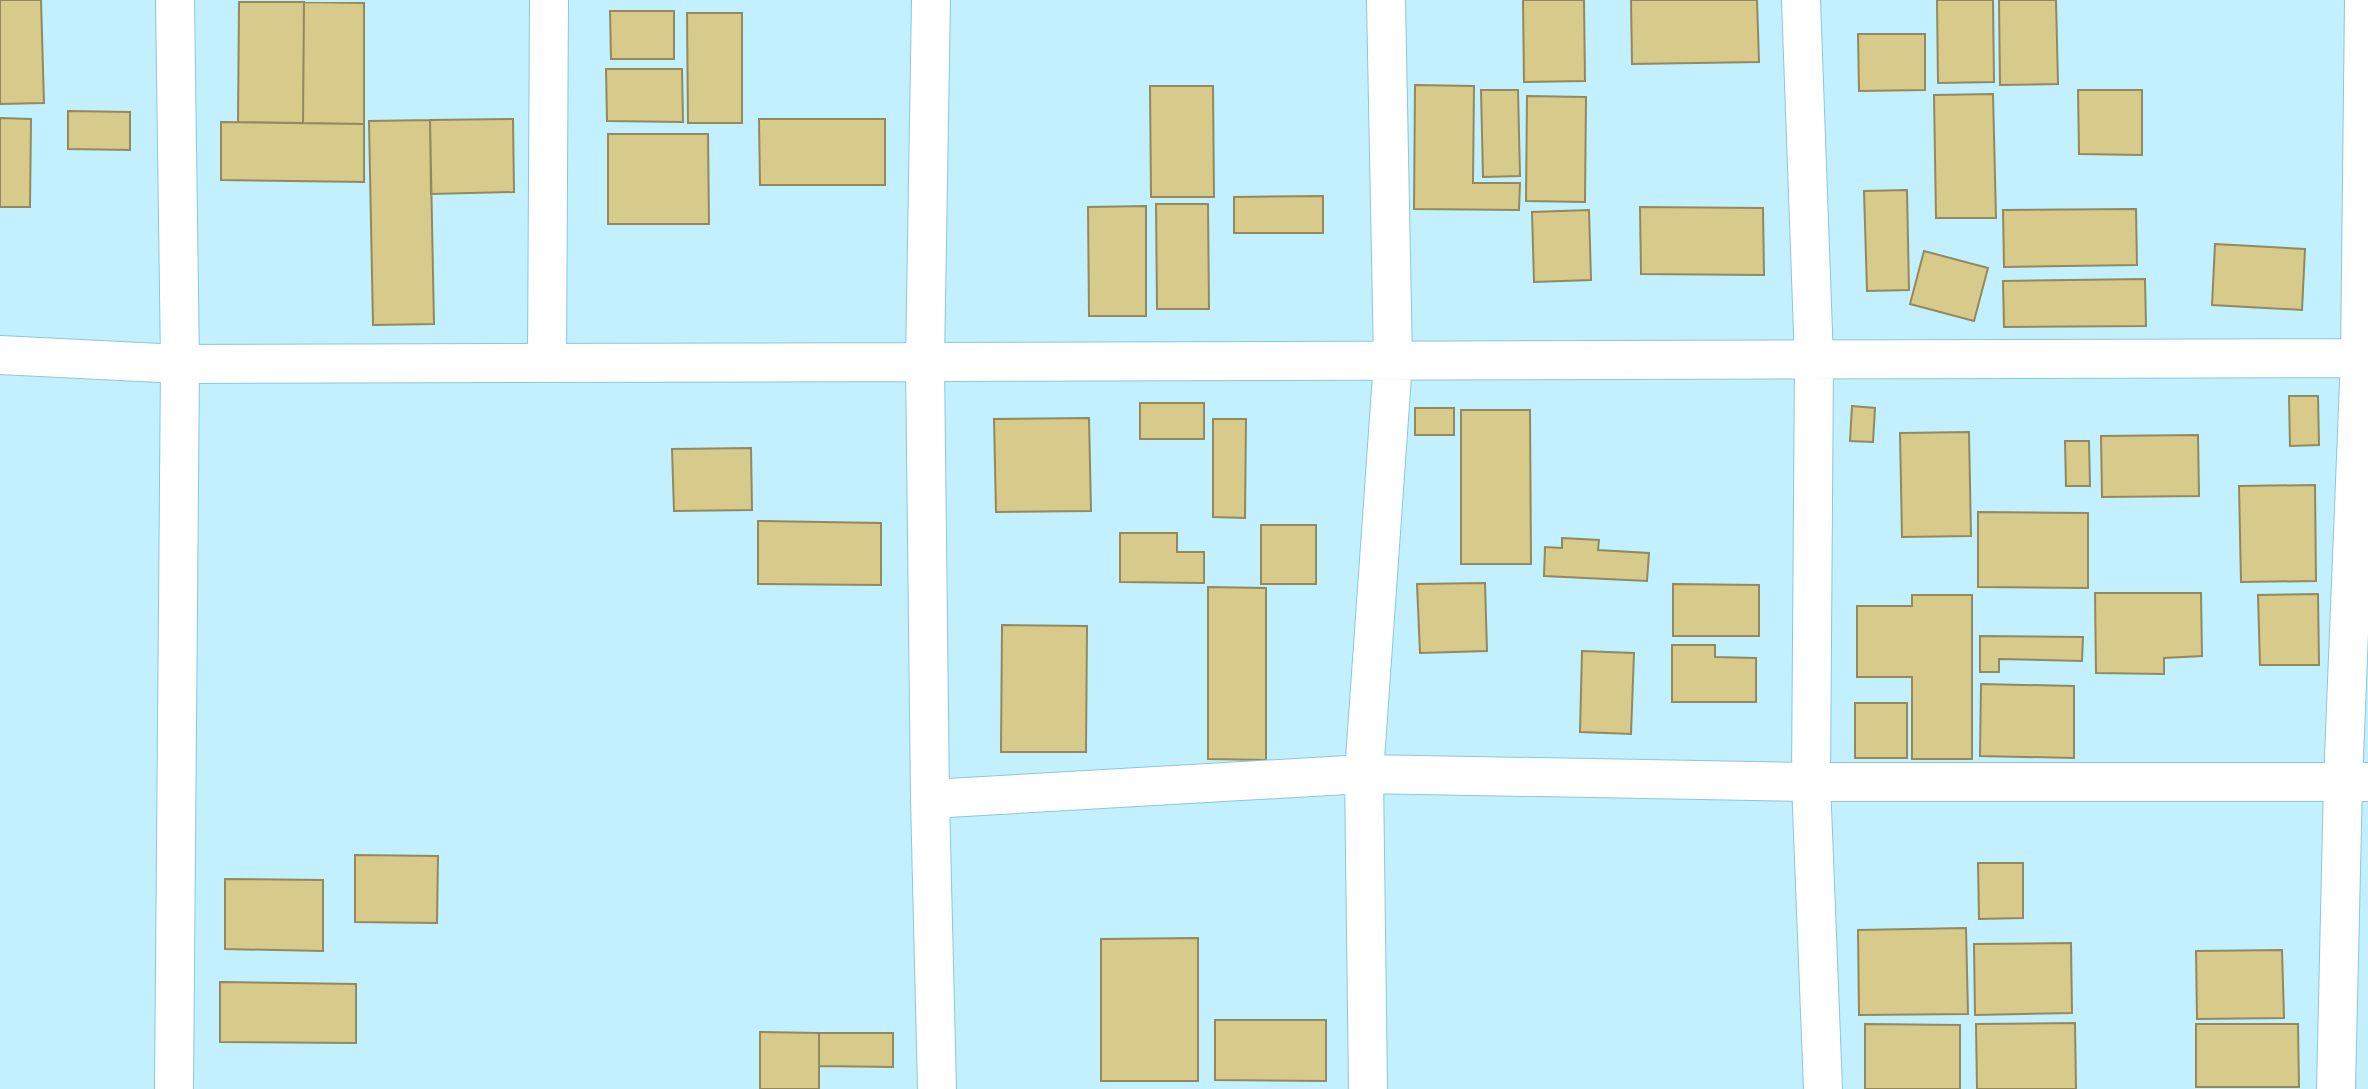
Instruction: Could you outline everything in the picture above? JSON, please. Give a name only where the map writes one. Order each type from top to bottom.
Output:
[{"type":"street","points":[[174,1089],[180,364],[175,0]]},
{"type":"street","points":[[547,363],[549,0]]},
{"type":"street","points":[[931,0],[925,362],[930,799],[937,1089]]},
{"type":"street","points":[[1368,1089],[1364,774],[1393,361],[1386,0]]},
{"type":"street","points":[[1801,0],[1814,360],[1811,782],[1823,1089]]},
{"type":"street","points":[[2336,1089],[2355,782],[2364,358],[2364,0]]},
{"type":"street","points":[[0,355],[180,364],[2364,358]]},
{"type":"street","points":[[930,799],[1364,774],[1811,782],[2355,782]]},
{"type":"building","points":[[0,0],[41,0],[44,103],[0,104]]},
{"type":"building","points":[[1523,0],[1584,0],[1585,81],[1524,82]]},
{"type":"building","points":[[1631,0],[1757,0],[1759,62],[1632,64]]},
{"type":"building","points":[[1937,0],[1993,0],[1994,82],[1938,83]]},
{"type":"building","points":[[1999,0],[2056,0],[2058,84],[2000,85]]},
{"type":"building","points":[[239,2],[304,2],[303,123],[238,122]]},
{"type":"building","points":[[304,2],[364,3],[364,124],[303,123]]},
{"type":"building","points":[[610,11],[674,11],[674,59],[611,59]]},
{"type":"building","points":[[687,13],[742,13],[742,123],[688,123]]},
{"type":"building","points":[[1858,34],[1925,34],[1925,90],[1859,91]]},
{"type":"building","points":[[606,69],[682,69],[683,122],[607,121]]},
{"type":"building","points":[[1415,85],[1474,86],[1473,183],[1520,183],[1519,210],[1414,209]]},
{"type":"building","points":[[1150,86],[1213,86],[1214,197],[1151,197]]},
{"type":"building","points":[[1481,90],[1518,90],[1520,176],[1483,177]]},
{"type":"building","points":[[2078,90],[2142,90],[2142,155],[2079,154]]},
{"type":"building","points":[[1993,94],[1996,218],[1936,218],[1934,95]]},
{"type":"building","points":[[1527,96],[1586,97],[1585,202],[1526,201]]},
{"type":"building","points":[[68,111],[130,112],[130,150],[68,149]]},
{"type":"building","points":[[0,118],[31,119],[30,207],[0,207]]},
{"type":"building","points":[[513,119],[514,192],[431,194],[430,120]]},
{"type":"building","points":[[759,119],[885,119],[885,185],[760,185]]},
{"type":"building","points":[[430,120],[434,324],[373,325],[369,121]]},
{"type":"building","points":[[221,122],[364,124],[364,182],[221,180]]},
{"type":"building","points":[[608,134],[708,134],[709,224],[608,224]]},
{"type":"building","points":[[1907,190],[1909,290],[1867,291],[1864,191]]},
{"type":"building","points":[[1323,196],[1323,233],[1234,233],[1234,197]]},
{"type":"building","points":[[1156,204],[1208,204],[1209,309],[1157,309]]},
{"type":"building","points":[[1146,206],[1146,316],[1089,316],[1088,207]]},
{"type":"building","points":[[1640,207],[1763,208],[1764,275],[1641,274]]},
{"type":"building","points":[[2136,209],[2137,265],[2004,267],[2003,210]]},
{"type":"building","points":[[1589,210],[1591,280],[1534,282],[1532,212]]},
{"type":"building","points":[[2215,244],[2305,249],[2302,310],[2212,305]]},
{"type":"building","points":[[1924,251],[1988,268],[1974,321],[1910,304]]},
{"type":"building","points":[[2145,279],[2146,326],[2004,327],[2003,281]]},
{"type":"building","points":[[2289,396],[2318,396],[2319,445],[2290,446]]},
{"type":"building","points":[[1140,403],[1204,403],[1204,439],[1140,439]]},
{"type":"building","points":[[1852,406],[1875,408],[1873,442],[1850,441]]},
{"type":"building","points":[[1415,408],[1454,408],[1454,435],[1415,435]]},
{"type":"building","points":[[1461,410],[1530,410],[1531,564],[1461,564]]},
{"type":"building","points":[[1089,418],[1091,511],[996,512],[994,419]]},
{"type":"building","points":[[1213,419],[1246,419],[1245,518],[1213,517]]},
{"type":"building","points":[[1969,432],[1971,536],[1902,537],[1900,433]]},
{"type":"building","points":[[2198,435],[2199,496],[2102,497],[2101,436]]},
{"type":"building","points":[[2065,441],[2089,441],[2090,486],[2066,486]]},
{"type":"building","points":[[751,448],[752,510],[674,511],[672,449]]},
{"type":"building","points":[[2315,485],[2316,581],[2241,582],[2239,486]]},
{"type":"building","points":[[1978,512],[2088,513],[2088,588],[1978,587]]},
{"type":"building","points":[[758,521],[881,523],[881,585],[758,584]]},
{"type":"building","points":[[1261,525],[1316,525],[1316,584],[1261,584]]},
{"type":"building","points":[[1120,533],[1177,533],[1177,552],[1204,552],[1204,583],[1120,582]]},
{"type":"building","points":[[1562,538],[1599,540],[1598,550],[1649,553],[1647,581],[1544,576],[1545,547],[1562,548]]},
{"type":"building","points":[[1485,583],[1487,651],[1420,653],[1417,584]]},
{"type":"building","points":[[1673,584],[1759,585],[1759,636],[1673,636]]},
{"type":"building","points":[[1208,587],[1266,588],[1266,760],[1208,759]]},
{"type":"building","points":[[2095,593],[2201,593],[2202,656],[2164,658],[2164,674],[2096,673]]},
{"type":"building","points":[[2318,594],[2319,665],[2260,665],[2258,595]]},
{"type":"building","points":[[1912,595],[1972,595],[1972,759],[1912,759],[1912,677],[1857,677],[1857,606],[1912,606]]},
{"type":"building","points":[[1002,625],[1087,626],[1086,752],[1001,752]]},
{"type":"building","points":[[1980,636],[2083,637],[2082,661],[1999,659],[1999,672],[1980,672]]},
{"type":"building","points":[[1672,645],[1715,645],[1715,657],[1756,658],[1756,702],[1672,702]]},
{"type":"building","points":[[1582,651],[1634,653],[1631,734],[1580,732]]},
{"type":"building","points":[[1981,684],[2074,686],[2074,758],[1980,756]]},
{"type":"building","points":[[1855,703],[1907,703],[1907,758],[1855,758]]},
{"type":"building","points":[[355,855],[438,856],[437,923],[355,922]]},
{"type":"building","points":[[1978,863],[2023,863],[2023,918],[1979,919]]},
{"type":"building","points":[[225,879],[323,880],[323,951],[225,949]]},
{"type":"building","points":[[1966,928],[1968,1014],[1859,1015],[1858,930]]},
{"type":"building","points":[[1198,938],[1198,1081],[1101,1081],[1101,939]]},
{"type":"building","points":[[2071,943],[2072,1013],[1975,1015],[1974,944]]},
{"type":"building","points":[[2282,950],[2284,1018],[2197,1019],[2196,951]]},
{"type":"building","points":[[220,982],[356,984],[356,1043],[220,1042]]},
{"type":"building","points":[[1215,1020],[1326,1020],[1326,1081],[1215,1080]]},
{"type":"building","points":[[2075,1023],[2076,1089],[1977,1089],[1976,1024]]},
{"type":"building","points":[[1865,1024],[1960,1025],[1960,1089],[1865,1089]]},
{"type":"building","points":[[2196,1024],[2298,1024],[2299,1087],[2196,1087]]},
{"type":"building","points":[[760,1032],[819,1033],[819,1089],[760,1089]]},
{"type":"building","points":[[819,1033],[893,1033],[893,1067],[819,1066]]}]
